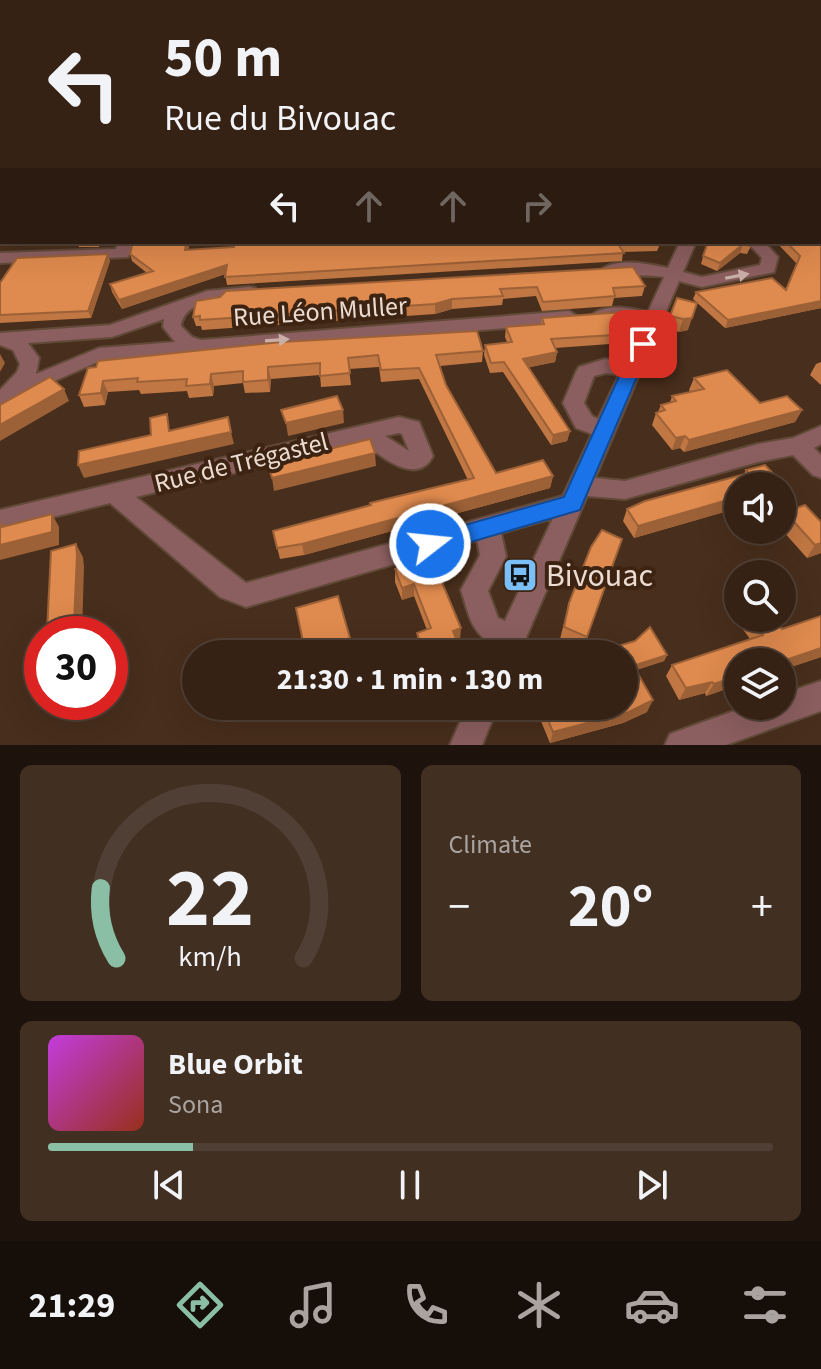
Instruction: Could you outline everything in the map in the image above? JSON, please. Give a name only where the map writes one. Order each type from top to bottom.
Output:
[{"type":"street","points":[[502,640],[576,494],[594,426],[633,370],[687,244]]},
{"type":"street","points":[[592,271],[643,268],[705,282],[766,270],[771,260],[757,244]]},
{"type":"street","points":[[0,258],[124,248]]},
{"type":"street","points":[[5,339],[106,332],[213,295],[273,290]]},
{"type":"street","points":[[182,306],[174,315],[172,327],[185,341],[199,346]]},
{"type":"street","name":"Rue Léon Muller","points":[[4,396],[99,354],[624,313],[653,319]]},
{"type":"street","points":[[99,354],[106,332]]},
{"type":"street","points":[[4,396],[27,374],[30,361],[25,350],[5,339]]},
{"type":"street","points":[[594,426],[573,403],[586,372],[605,366],[633,370]]},
{"type":"street","name":"Rue de Trégastel","points":[[0,520],[367,432]]},
{"type":"street","points":[[576,494],[625,490],[758,453],[798,446],[821,434]]},
{"type":"street","points":[[798,446],[821,469]]},
{"type":"street","name":"Rue de Trégastel","points":[[115,493],[229,588],[246,595],[487,528],[576,494]]},
{"type":"street","points":[[487,528],[493,556],[474,590],[502,640]]},
{"type":"street","points":[[681,745],[821,696]]},
{"type":"street","points":[[466,745],[477,720]]},
{"type":"building","points":[[132,244],[186,244],[185,250],[234,247],[235,244],[618,244],[624,253],[225,277],[227,265],[119,300],[110,284],[153,271],[130,254]]},
{"type":"building","points":[[707,244],[743,244],[720,263],[703,256]]},
{"type":"building","points":[[788,244],[821,244],[821,301],[728,320],[696,292],[772,278],[786,290],[800,256]]},
{"type":"building","points":[[108,254],[88,311],[0,315],[0,283],[17,258]]},
{"type":"building","points":[[633,267],[645,286],[613,288],[615,296],[543,302],[537,287],[500,289],[503,296],[452,299],[435,304],[200,320],[200,316],[193,317],[196,301],[220,297],[226,291]]},
{"type":"building","points":[[677,298],[697,303],[692,318],[670,316]]},
{"type":"building","points":[[624,312],[635,329],[611,331],[613,335],[551,339],[557,352],[523,359],[570,431],[553,435],[504,362],[491,363],[485,345],[512,342],[506,327],[544,324],[542,318]]},
{"type":"building","points":[[477,331],[483,351],[436,355],[446,385],[496,473],[543,460],[553,476],[302,544],[277,548],[273,531],[474,478],[419,368],[381,370],[378,355],[348,358],[350,373],[320,376],[320,363],[268,367],[268,380],[243,382],[243,371],[211,374],[210,384],[186,386],[187,379],[137,382],[138,378],[103,381],[101,393],[79,395],[88,368],[96,367],[98,361],[281,342]]},
{"type":"building","points":[[727,370],[760,403],[787,396],[802,410],[689,440],[685,436],[676,438],[656,413],[665,410],[661,405],[676,401],[672,396],[704,389],[694,378]]},
{"type":"building","points":[[50,377],[64,389],[0,425],[0,405]]},
{"type":"building","points":[[337,396],[343,410],[286,423],[281,410]]},
{"type":"building","points":[[167,414],[169,431],[228,417],[231,432],[78,465],[79,451],[151,435],[150,418]]},
{"type":"building","points":[[370,439],[375,453],[272,478],[268,464]]},
{"type":"building","points":[[765,465],[772,472],[748,472],[746,470]]},
{"type":"building","points":[[724,480],[724,501],[638,526],[627,509],[645,501]]},
{"type":"building","points":[[805,505],[821,522],[821,543],[815,545],[796,524],[796,508]]},
{"type":"building","points":[[52,514],[52,532],[0,545],[0,525]]},
{"type":"building","points":[[602,530],[622,539],[587,637],[564,627],[569,603],[591,547]]},
{"type":"building","points":[[76,544],[74,616],[48,616],[51,551]]},
{"type":"building","points":[[424,560],[428,570],[436,568],[461,628],[453,631],[457,640],[420,640],[417,633],[431,628],[414,584],[402,588],[395,569]]},
{"type":"building","points":[[338,596],[350,638],[303,640],[296,608]]},
{"type":"building","points":[[821,616],[821,648],[796,657],[796,648],[724,648],[724,681],[686,688],[672,665],[763,635],[761,632],[796,632],[796,624]]},
{"type":"building","points":[[650,627],[667,655],[638,664],[636,640]]},
{"type":"building","points":[[638,674],[653,700],[638,708]]},
{"type":"building","points":[[548,720],[599,720],[553,732]]},
{"type":"place","name":"Bivouac","points":[[520,575]]},
{"type":"route","points":[[430,544],[572,503],[643,344]]}]
